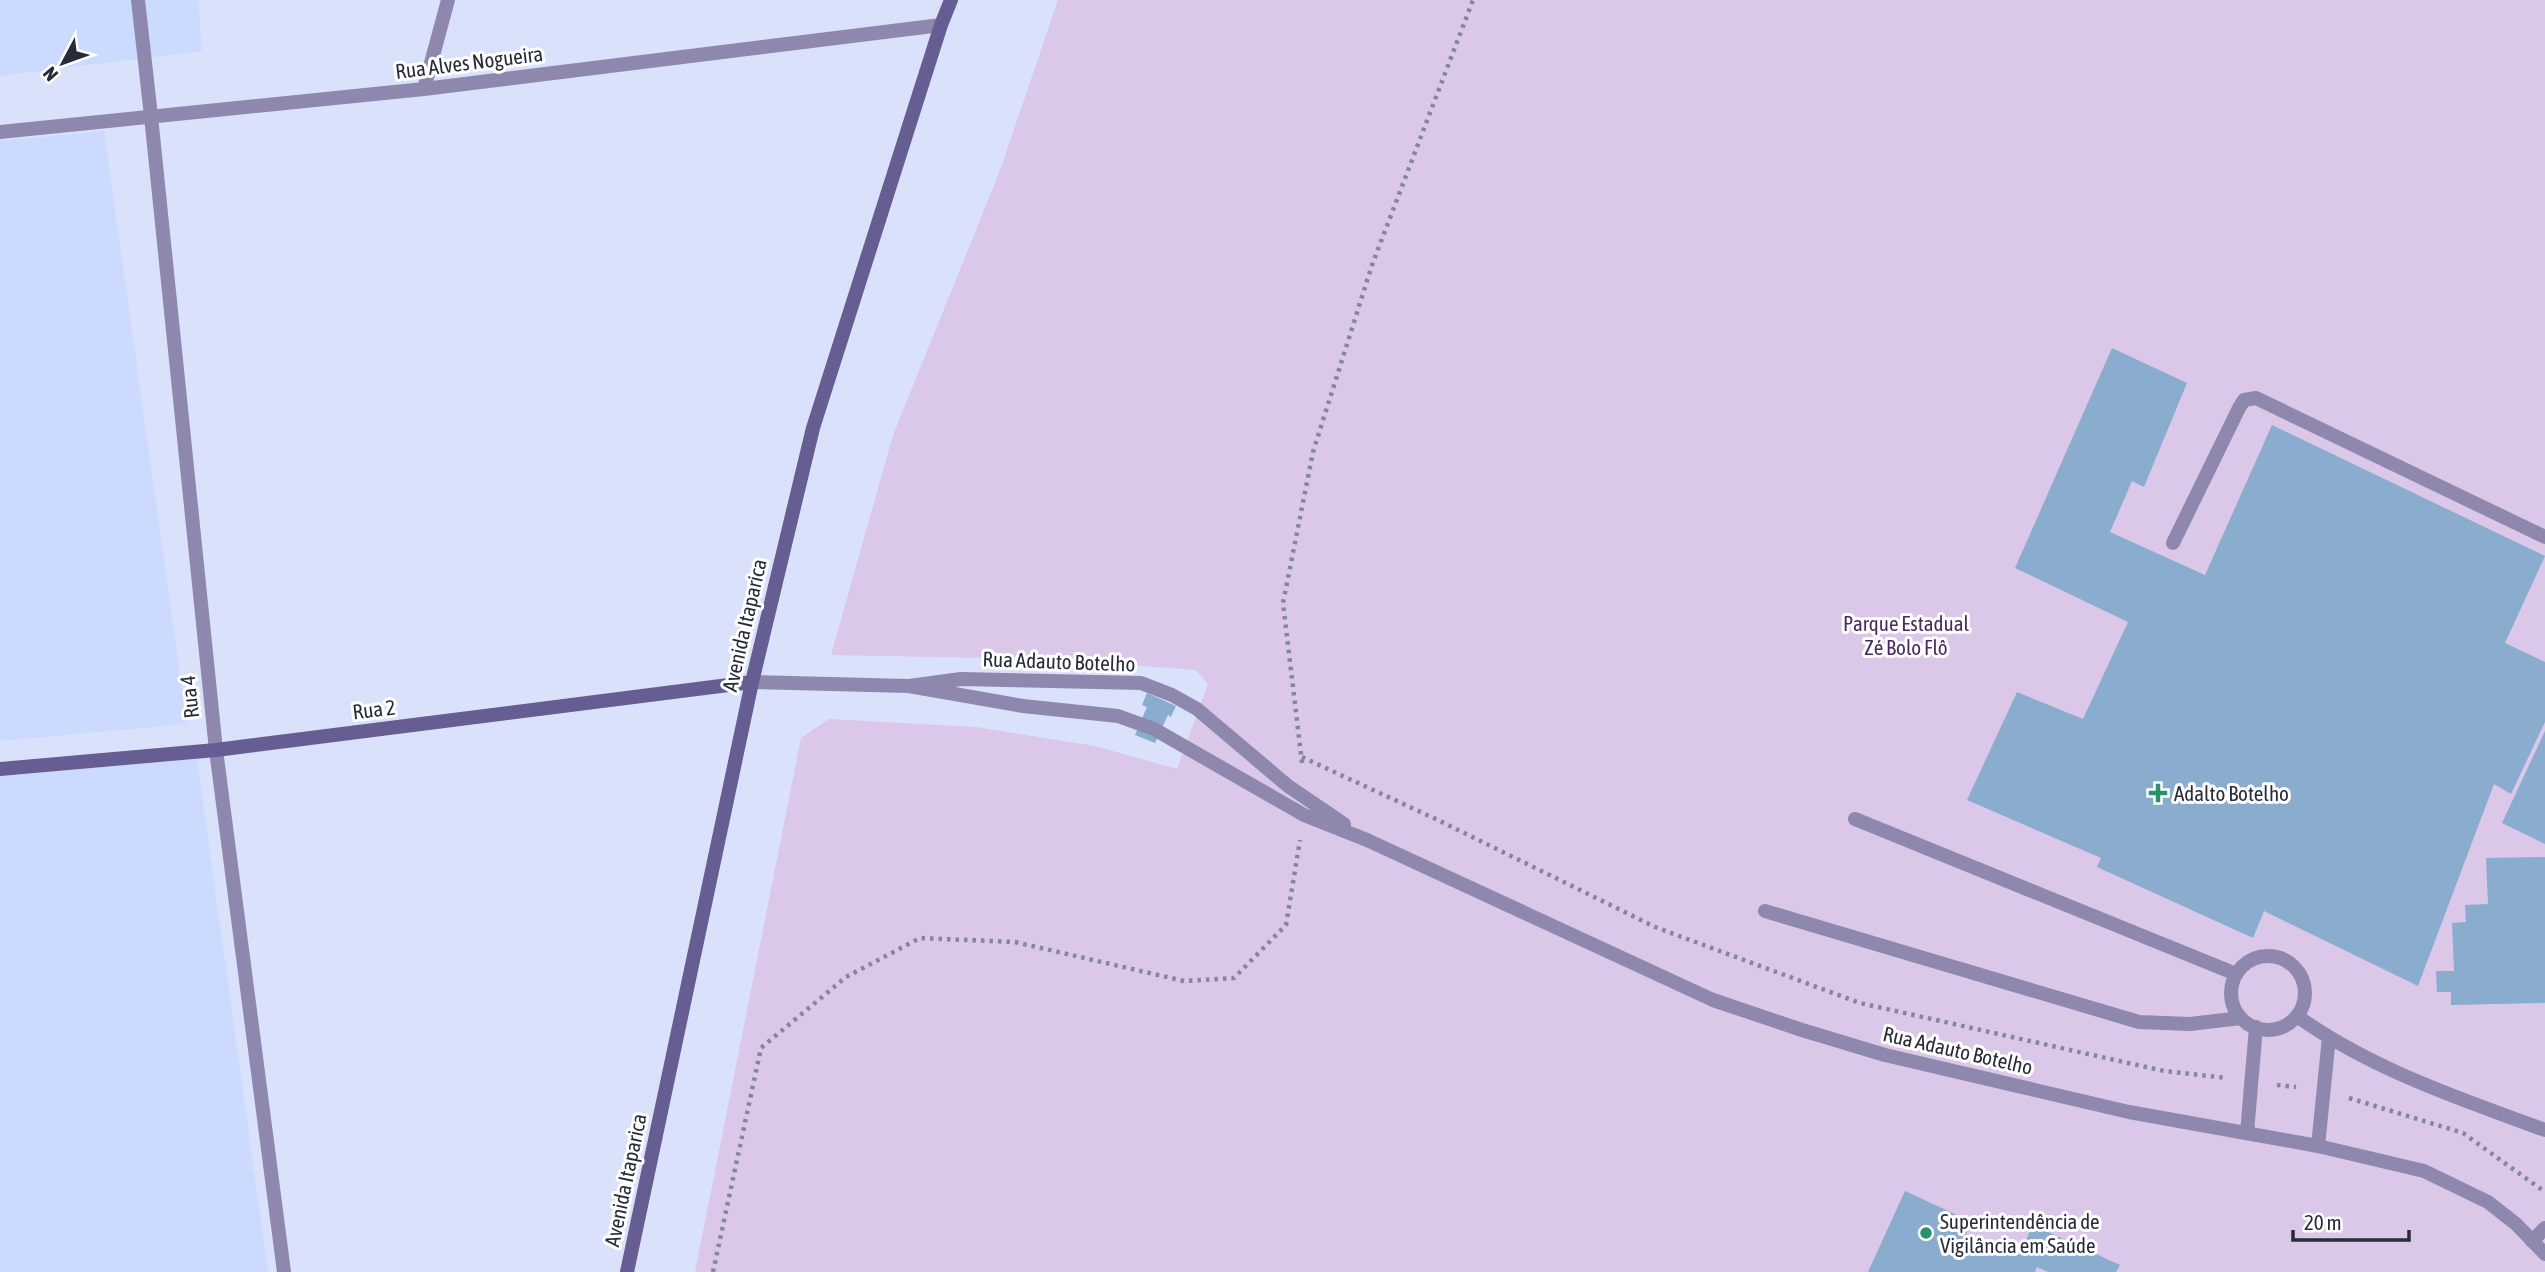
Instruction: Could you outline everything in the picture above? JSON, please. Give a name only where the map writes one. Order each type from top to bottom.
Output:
[{"type":"street","name":"Rua 4","points":[[138,0],[216,750],[284,1272]]},
{"type":"street","points":[[424,89],[448,0]]},
{"type":"street","name":"Avenida Itaparica","points":[[627,1272],[752,682],[813,428],[951,0]]},
{"type":"street","name":"Rua Alves Nogueira","points":[[0,132],[424,89],[941,25]]},
{"type":"street","points":[[2173,543],[2239,408],[2244,400],[2256,398],[2545,537]]},
{"type":"street","name":"Rua Adauto Botelho","points":[[909,686],[961,679],[1141,683],[1172,695],[1197,709],[1288,786],[1367,840]]},
{"type":"street","name":"Rua Adauto Botelho","points":[[752,682],[909,686],[1023,706],[1118,716],[1154,729],[1304,815],[1367,840],[1713,1000],[1802,1031],[1885,1055],[2129,1112],[2318,1146],[2424,1171],[2488,1202],[2545,1254]]},
{"type":"street","name":"Rua 2","points":[[0,769],[216,750],[752,682]]},
{"type":"street","points":[[1855,819],[2235,974]]},
{"type":"street","points":[[1765,911],[2138,1022],[2189,1024],[2241,1018]]},
{"type":"street","points":[[2265,955],[2282,958],[2299,971],[2306,991],[2301,1012],[2297,1016],[2286,1027],[2266,1031],[2246,1023],[2234,1009],[2231,992],[2235,974],[2248,961],[2265,955]]},
{"type":"street","points":[[2297,1016],[2367,1058],[2464,1100],[2545,1130]]},
{"type":"street","points":[[2247,1133],[2256,1027]]},
{"type":"street","points":[[2318,1146],[2329,1037]]},
{"type":"street","points":[[2532,1241],[2545,1228]]},
{"type":"path","points":[[1301,757],[1440,821],[1655,927],[1860,1003],[2164,1071],[2324,1091],[2463,1133],[2545,1192]]},
{"type":"shaded area","points":[[0,0],[198,0],[202,51],[0,76]]},
{"type":"shaded area","points":[[104,131],[187,724],[0,741],[0,141]]},
{"type":"shaded area","points":[[197,759],[268,1272],[0,1272],[0,776]]},
{"type":"green space","name":"Parque Estadual Zé Bolo Flô","points":[[1058,0],[2545,0],[2545,1272],[695,1272],[801,738],[829,719],[976,727],[1095,746],[1177,769],[1208,684],[1196,670],[1047,659],[831,655],[893,435],[999,173]]},
{"type":"building","points":[[2112,348],[2187,383],[2144,487],[2132,481],[2110,532],[2205,575],[2272,425],[2545,556],[2505,643],[2545,662],[2545,722],[2511,794],[2494,784],[2418,986],[2264,911],[2253,938],[2097,867],[2101,858],[1967,800],[2017,692],[2083,719],[2128,622],[2015,568]]},
{"type":"building","points":[[1147,693],[1176,706],[1171,717],[1168,715],[1155,743],[1135,735],[1147,707],[1142,705]]},
{"type":"building","points":[[2545,731],[2545,844],[2502,823]]},
{"type":"building","points":[[2545,857],[2545,1003],[2451,1005],[2451,992],[2437,992],[2436,971],[2454,971],[2452,923],[2466,922],[2465,905],[2488,904],[2486,858]]},
{"type":"building","name":"Superintendência de Vigilância em Saúde","points":[[1905,1191],[1972,1222],[1963,1241],[1997,1256],[2002,1247],[2019,1255],[2033,1225],[2120,1265],[2116,1272],[2048,1272],[2037,1267],[2035,1272],[1868,1272]]},
{"type":"place","name":"Adalto Botelho","points":[[2158,793]]},
{"type":"place","name":"Superintendência de Vigilância em Saúde","points":[[1926,1233]]}]
